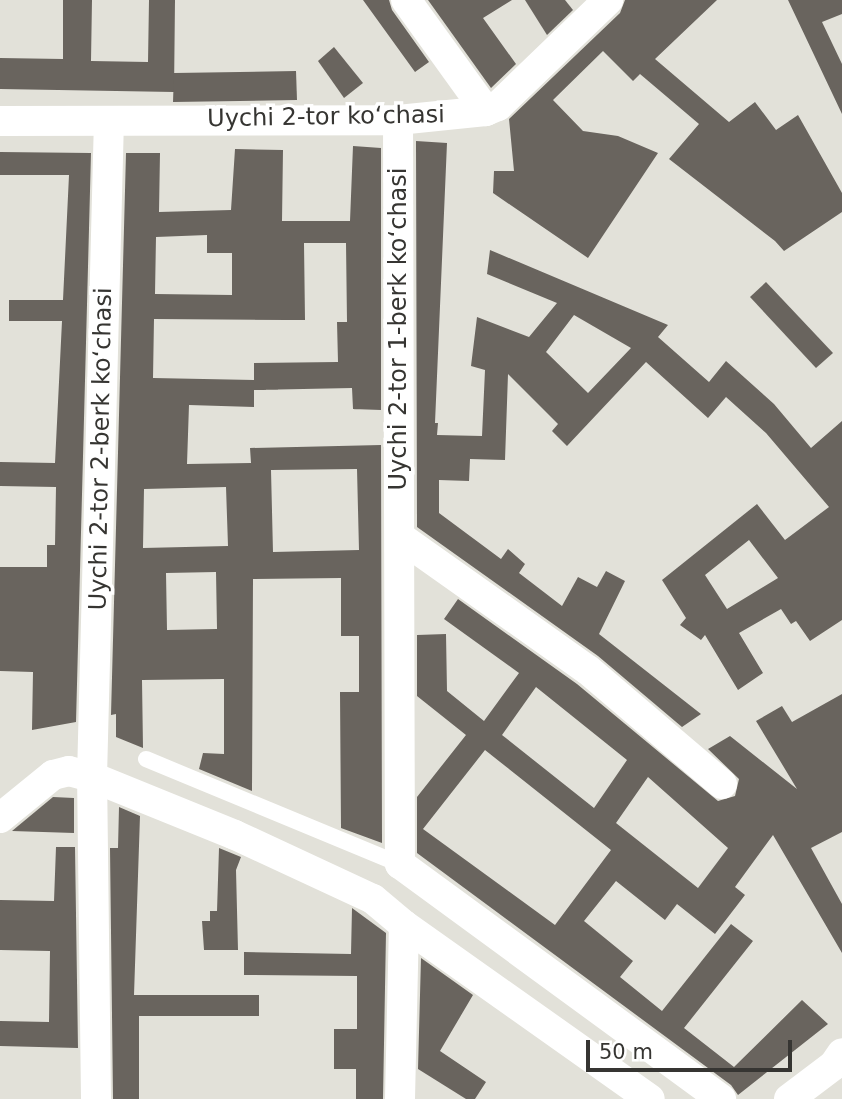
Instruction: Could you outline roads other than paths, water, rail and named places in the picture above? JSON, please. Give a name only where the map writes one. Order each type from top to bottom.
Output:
[{"type":"street","points":[[406,0],[486,111],[498,106],[608,0]]},
{"type":"street","name":"Uychi 2-tor koʻchasi","points":[[0,121],[398,120],[486,111]]},
{"type":"street","name":"Uychi 2-tor 1-berk koʻchasi","points":[[398,120],[400,864]]},
{"type":"street","name":"Uychi 2-tor 2-berk koʻchasi","points":[[96,1099],[92,777],[109,121]]},
{"type":"street","points":[[400,537],[588,670],[722,784]]},
{"type":"street","points":[[0,818],[53,775],[69,771],[92,777],[235,835],[373,899],[404,925],[650,1099]]},
{"type":"street","points":[[400,864],[721,1099]]},
{"type":"street","points":[[400,1099],[404,925]]},
{"type":"street","points":[[789,1099],[834,1065],[842,1053]]},
{"type":"lane","points":[[146,758],[400,864]]}]
